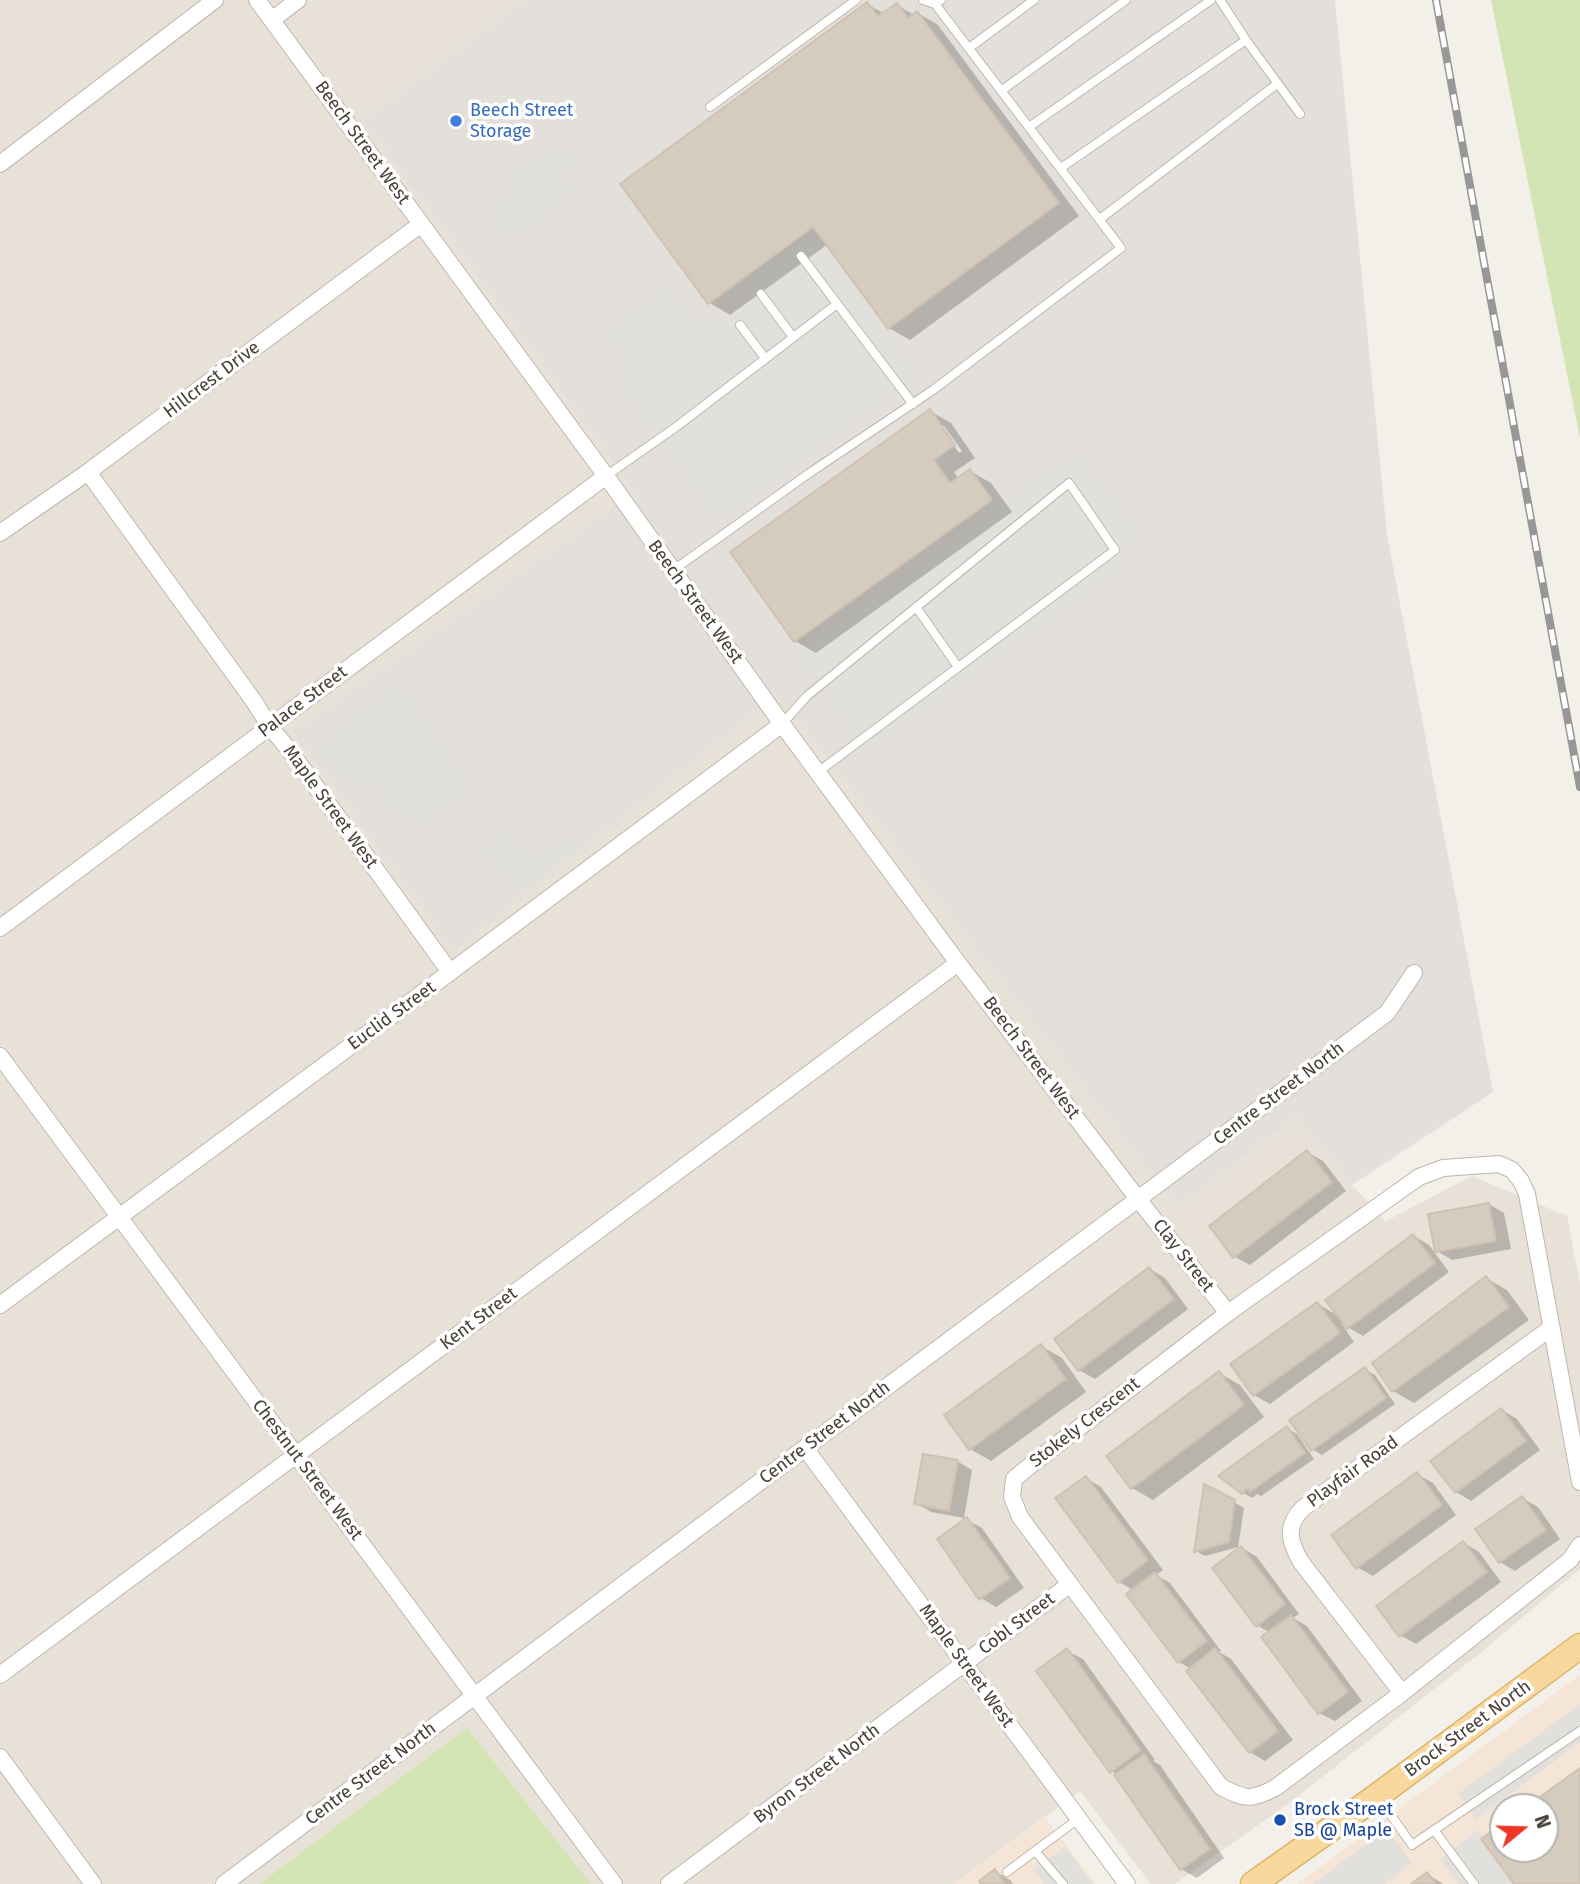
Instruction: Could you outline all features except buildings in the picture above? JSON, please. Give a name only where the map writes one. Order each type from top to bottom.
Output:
[{"type":"main road","name":"Brock Street North","points":[[1253,1884],[1580,1646]]},
{"type":"street","points":[[0,164],[215,0]]},
{"type":"street","name":"Beech Street West","points":[[257,0],[606,476],[782,724],[958,963],[1138,1199]]},
{"type":"street","points":[[272,19],[298,0]]},
{"type":"street","name":"Hillcrest Drive","points":[[0,533],[88,472],[421,224]]},
{"type":"street","name":"Maple Street West","points":[[88,472],[270,727],[450,972]]},
{"type":"street","name":"Palace Street","points":[[0,928],[606,476]]},
{"type":"street","name":"Euclid Street","points":[[0,1305],[782,724]]},
{"type":"street","name":"Kent Street","points":[[0,1675],[958,963]]},
{"type":"street","name":"Centre Street North","points":[[224,1884],[1387,1013],[1414,973]]},
{"type":"street","name":"Chestnut Street West","points":[[0,1056],[614,1884]]},
{"type":"street","name":"Stokely Crescent","points":[[1580,1482],[1527,1194],[1512,1170],[1499,1164],[1443,1168],[1419,1177],[1228,1314],[1014,1479],[1012,1497],[1020,1517],[1069,1585],[1221,1787],[1242,1797],[1258,1797],[1275,1788],[1402,1693],[1570,1560],[1580,1545]]},
{"type":"street","name":"Clay Street","points":[[1138,1199],[1228,1314]]},
{"type":"street","name":"Playfair Road","points":[[1402,1693],[1301,1562],[1290,1536],[1294,1517],[1551,1328]]},
{"type":"street","name":"Maple Street West","points":[[805,1448],[1127,1884]]},
{"type":"street","name":"Cobl Street","points":[[965,1663],[1069,1585]]},
{"type":"street","name":"Byron Street North","points":[[669,1884],[965,1663]]},
{"type":"street","points":[[0,1757],[93,1884]]},
{"type":"lane","points":[[710,107],[856,0]]},
{"type":"lane","points":[[672,571],[808,474],[913,404],[1121,248],[969,48],[938,2],[923,0]]},
{"type":"lane","points":[[969,48],[1034,0]]},
{"type":"lane","points":[[1002,91],[1126,0]]},
{"type":"lane","points":[[1029,127],[1211,0]]},
{"type":"lane","points":[[1220,0],[1300,114]]},
{"type":"lane","points":[[1061,168],[1246,40]]},
{"type":"lane","points":[[1100,219],[1277,84]]},
{"type":"lane","points":[[801,256],[913,404]]},
{"type":"lane","points":[[761,294],[793,337]]},
{"type":"lane","points":[[606,476],[676,427],[837,304]]},
{"type":"lane","points":[[740,325],[765,359]]},
{"type":"lane","points":[[782,724],[807,696],[1069,483],[1115,550],[818,772]]},
{"type":"lane","points":[[916,607],[958,667]]},
{"type":"lane","points":[[1377,1796],[1412,1845],[1580,1731]]},
{"type":"lane","points":[[1007,1872],[1078,1819]]},
{"type":"lane","points":[[1434,1830],[1474,1884]]},
{"type":"lane","points":[[1035,1851],[1063,1884]]},
{"type":"shaded area","points":[[0,0],[524,0],[363,120],[634,492],[295,731],[453,950],[778,696],[1177,1209],[1299,1117],[1352,1185],[1386,1221],[1472,1176],[1567,1216],[1580,1284],[1580,1569],[1479,1654],[1285,1806],[1175,1884],[1151,1884],[1080,1791],[954,1884],[0,1884]]},
{"type":"shaded area","points":[[524,0],[1335,0],[1387,535],[1493,1092],[1352,1185],[1298,1117],[1177,1209],[778,696],[453,951],[294,731],[634,492],[363,120]]},
{"type":"shaded area","points":[[552,143],[560,154],[571,146],[581,159],[563,173],[577,191],[511,243],[486,211],[518,186],[510,175]]},
{"type":"shaded area","points":[[812,232],[921,374],[718,524],[611,379],[627,365],[603,335],[668,280],[697,317],[721,322],[753,297],[744,285]]},
{"type":"shaded area","points":[[1077,448],[1138,529],[1120,572],[864,755],[793,656]]},
{"type":"shaded area","points":[[399,682],[476,786],[417,828],[406,813],[398,820],[369,781],[352,795],[316,747]]},
{"type":"shaded area","points":[[509,827],[534,857],[574,831],[586,844],[514,895],[480,847]]},
{"type":"shaded area","points":[[1580,1675],[1580,1884],[1297,1884]]},
{"type":"shaded area","points":[[1580,1704],[1580,1742],[1511,1793],[1489,1793],[1489,1809],[1476,1819],[1458,1794]]},
{"type":"shaded area","points":[[1045,1818],[1096,1884],[954,1884]]},
{"type":"shaded area","points":[[1386,1829],[1412,1863],[1384,1884],[1313,1884]]},
{"type":"shaded area","points":[[1478,1830],[1489,1844],[1489,1863],[1504,1863],[1520,1884],[1459,1884],[1440,1859]]},
{"type":"shaded area","points":[[1065,1847],[1093,1884],[1044,1884],[1034,1870]]},
{"type":"green space","points":[[1491,0],[1580,0],[1580,438]]},
{"type":"green space","points":[[467,1728],[591,1884],[260,1884]]},
{"type":"railway","points":[[1436,0],[1580,787]]},
{"type":"place","name":"Beech Street Storage","points":[[456,121]]},
{"type":"place","name":"Brock Street SB @ Maple","points":[[1280,1820]]}]
